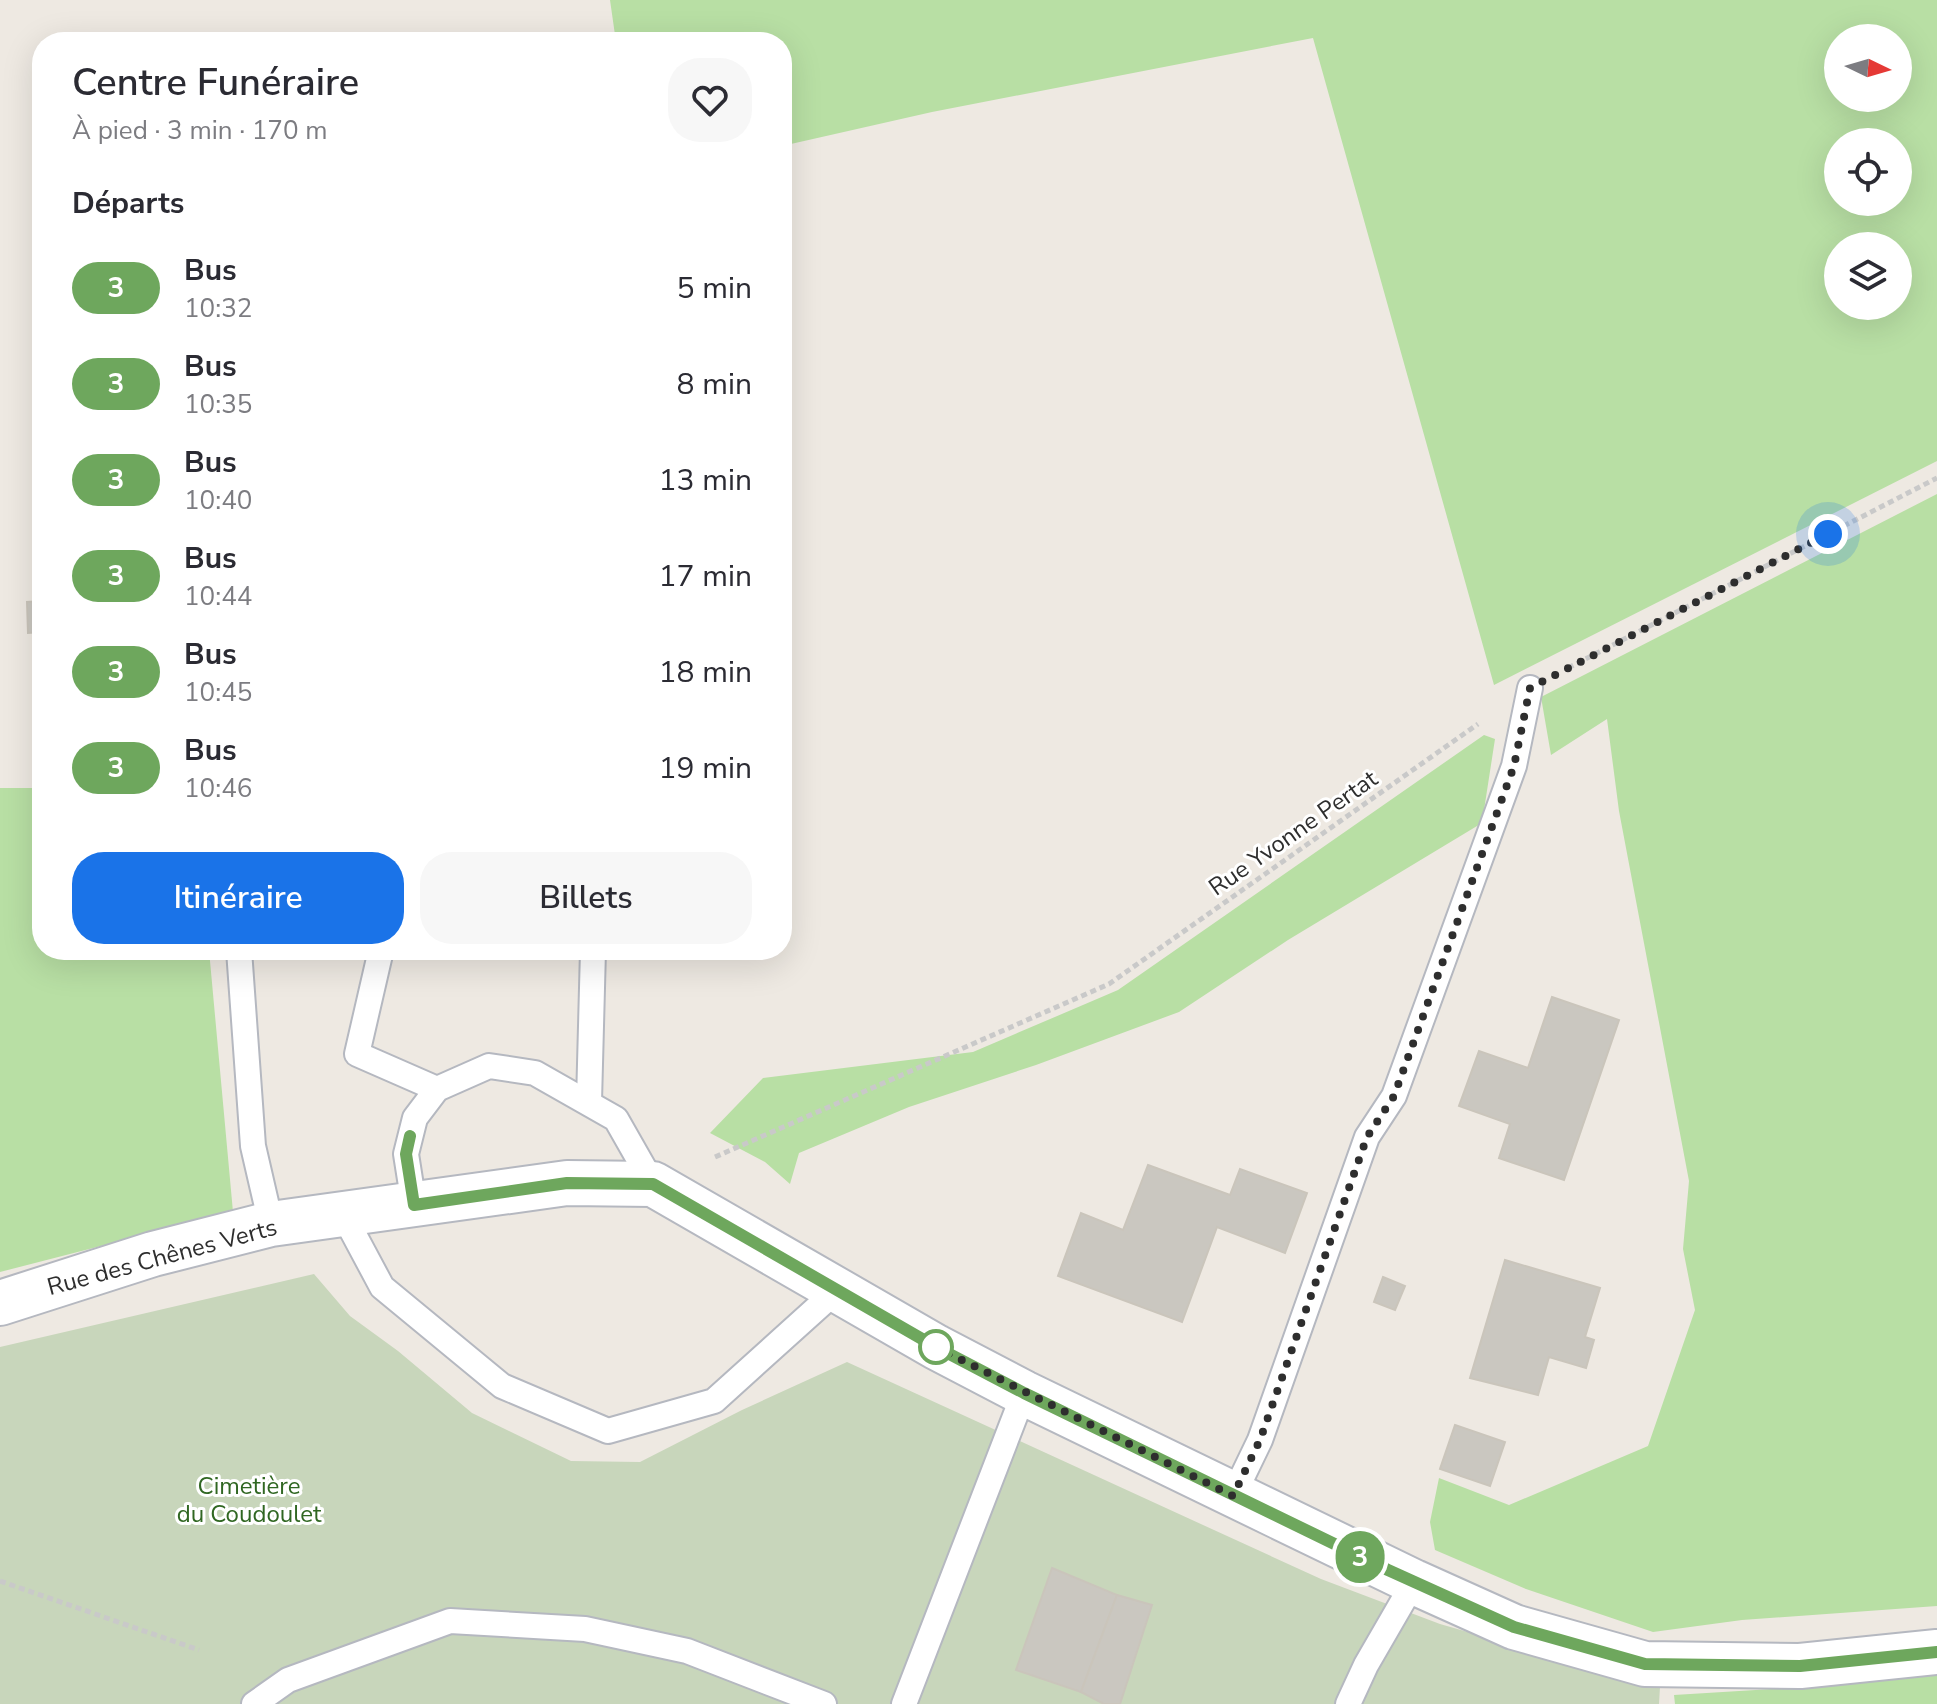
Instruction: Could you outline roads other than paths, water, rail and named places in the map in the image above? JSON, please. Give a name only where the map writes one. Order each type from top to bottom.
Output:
[{"type":"street","name":"Rue des Chênes Verts","points":[[0,1303],[153,1254],[271,1224],[567,1183],[653,1184],[936,1347],[1024,1393],[1233,1496],[1514,1627],[1645,1664],[1800,1666],[1937,1652]]},
{"type":"lane","points":[[1233,1496],[1260,1440],[1367,1137],[1394,1096],[1400,1081],[1514,766],[1530,688]]},
{"type":"lane","points":[[240,960],[253,1146],[271,1224]]},
{"type":"lane","points":[[379,960],[357,1054],[437,1089]]},
{"type":"lane","points":[[589,1102],[593,960]]},
{"type":"lane","points":[[414,1205],[406,1154],[415,1118],[437,1089],[489,1066],[535,1073],[616,1119],[653,1184]]},
{"type":"lane","points":[[343,1214],[382,1287],[502,1386],[608,1431],[714,1401],[837,1290]]},
{"type":"lane","points":[[904,1704],[1024,1393]]},
{"type":"lane","points":[[1348,1704],[1366,1665],[1414,1582]]},
{"type":"lane","points":[[254,1704],[288,1680],[450,1621],[585,1629],[687,1651],[824,1704]]},
{"type":"park label","name":"Cimetière du Coudoulet","points":[[249,1500]]}]
